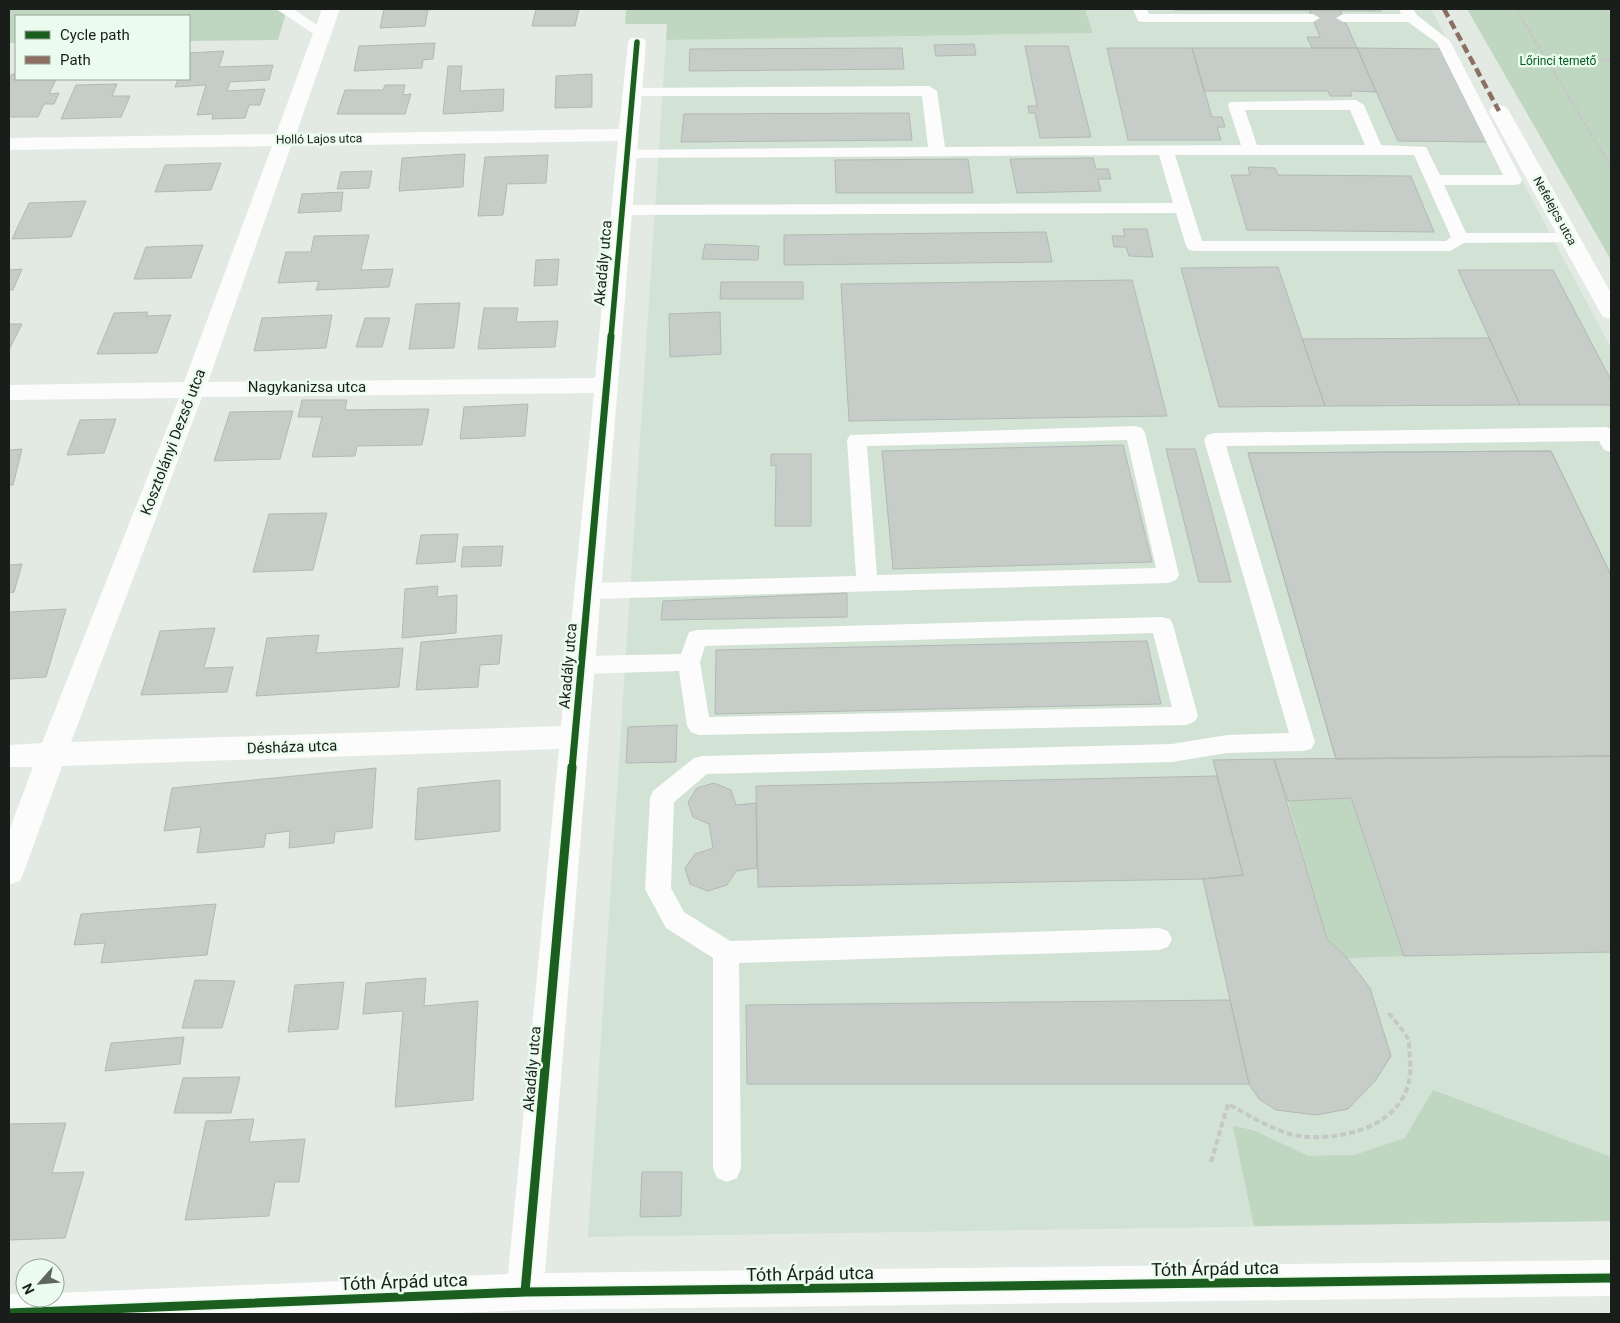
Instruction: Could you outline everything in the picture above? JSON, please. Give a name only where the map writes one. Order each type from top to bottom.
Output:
[{"type":"street","name":"Kosztolányi Dezső utca","points":[[9,872],[50,756],[194,388],[331,9]]},
{"type":"street","name":"Akadály utca","points":[[526,1292],[637,42]]},
{"type":"street","name":"Nefelejcs utca","points":[[1499,111],[1611,312]]},
{"type":"street","name":"Holló Lajos utca","points":[[9,144],[283,140],[628,144]]},
{"type":"street","name":"Nagykanizsa utca","points":[[9,392],[194,388],[606,385]]},
{"type":"street","name":"Désháza utca","points":[[9,756],[575,737]]},
{"type":"street","name":"Tóth Árpád utca","points":[[9,1313],[526,1292],[1611,1278]]},
{"type":"lane","points":[[283,9],[322,33]]},
{"type":"lane","points":[[1140,9],[1143,18],[1312,18]]},
{"type":"lane","points":[[1343,18],[1409,13],[1443,41],[1514,180],[1434,180]]},
{"type":"lane","points":[[632,93],[929,90],[937,150]]},
{"type":"lane","points":[[1251,150],[1236,105],[1356,105],[1375,150]]},
{"type":"lane","points":[[628,144],[937,150],[1420,150],[1460,238]]},
{"type":"lane","points":[[1165,150],[1194,246],[1450,246],[1460,238],[1570,238]]},
{"type":"lane","points":[[622,210],[1181,208]]},
{"type":"lane","points":[[589,591],[867,583],[1168,574],[1135,433],[857,440],[867,583]]},
{"type":"lane","points":[[1159,939],[726,952],[675,920],[658,889],[662,798],[702,765],[1172,754],[1228,744],[1303,742],[1214,440],[1606,434],[1611,445]]},
{"type":"lane","points":[[1162,625],[1186,716],[699,726],[688,662],[697,638],[1162,625]]},
{"type":"lane","points":[[582,665],[688,662]]},
{"type":"lane","points":[[726,952],[727,1168]]},
{"type":"path","points":[[1516,9],[1611,167]]},
{"type":"path","points":[[1546,58],[1611,60]]},
{"type":"path","points":[[1211,1162],[1228,1104],[1279,1130],[1307,1137],[1332,1136],[1363,1130],[1389,1115],[1404,1096],[1411,1073],[1408,1039],[1387,1011]]},
{"type":"shaded area","points":[[1085,9],[1431,9],[1611,348],[1611,1221],[588,1237],[666,40],[1093,33]]},
{"type":"green space","points":[[9,9],[287,9],[278,40],[190,41],[190,15],[15,15],[15,43],[9,43]]},
{"type":"green space","points":[[626,9],[1085,9],[1093,33],[666,40],[667,24],[625,24]]},
{"type":"green space","name":"Lőrinci temető","points":[[1467,9],[1611,9],[1611,260]]},
{"type":"green space","points":[[1351,798],[1404,956],[1347,958],[1327,939],[1288,801]]},
{"type":"green space","points":[[1433,1090],[1611,1157],[1611,1221],[1254,1226],[1233,1126],[1253,1130],[1308,1156],[1355,1155],[1405,1138]]},
{"type":"building","points":[[384,9],[434,9],[428,10],[425,26],[380,28]]},
{"type":"building","points":[[536,9],[579,9],[575,26],[532,26]]},
{"type":"building","points":[[1380,9],[1381,11],[1174,10]]},
{"type":"building","points":[[1309,10],[1340,10],[1357,48],[1312,48],[1307,37],[1320,37]]},
{"type":"building","points":[[435,43],[433,59],[423,60],[422,68],[354,71],[359,46]]},
{"type":"building","points":[[974,44],[976,55],[936,56],[934,45]]},
{"type":"building","points":[[1025,46],[1068,46],[1091,137],[1040,138],[1035,113],[1029,113],[1028,106],[1037,106]]},
{"type":"building","points":[[902,48],[904,69],[689,71],[690,49]]},
{"type":"building","points":[[1107,48],[1192,48],[1212,117],[1222,117],[1225,127],[1217,127],[1221,140],[1128,140]]},
{"type":"building","points":[[1192,48],[1357,48],[1376,92],[1350,91],[1352,96],[1330,96],[1328,91],[1204,91]]},
{"type":"building","points":[[1357,48],[1441,49],[1489,142],[1398,141]]},
{"type":"building","points":[[224,51],[219,67],[273,65],[269,80],[230,82],[227,91],[265,89],[260,105],[249,105],[245,118],[212,119],[213,114],[197,115],[206,85],[175,87],[178,80],[190,80],[190,53]]},
{"type":"building","points":[[448,66],[462,66],[460,91],[504,89],[503,111],[443,114]]},
{"type":"building","points":[[12,74],[15,74],[15,80],[56,80],[49,94],[59,93],[54,104],[44,104],[38,117],[9,117],[9,79]]},
{"type":"building","points":[[592,74],[592,107],[555,108],[556,76]]},
{"type":"building","points":[[117,84],[112,96],[130,96],[121,117],[61,119],[76,85]]},
{"type":"building","points":[[385,85],[405,85],[403,95],[411,94],[405,114],[337,114],[345,90],[383,90]]},
{"type":"building","points":[[909,113],[912,140],[681,142],[684,114]]},
{"type":"building","points":[[465,154],[463,187],[399,191],[402,158]]},
{"type":"building","points":[[548,155],[546,183],[507,184],[503,215],[478,216],[485,157]]},
{"type":"building","points":[[1093,158],[1096,169],[1108,169],[1111,179],[1098,179],[1101,191],[1017,193],[1010,159]]},
{"type":"building","points":[[968,159],[973,193],[836,193],[835,160]]},
{"type":"building","points":[[221,163],[211,190],[155,192],[165,165]]},
{"type":"building","points":[[1248,167],[1275,168],[1278,175],[1411,176],[1434,232],[1247,230],[1231,175],[1250,175]]},
{"type":"building","points":[[372,171],[369,188],[337,189],[341,172]]},
{"type":"building","points":[[343,192],[341,211],[298,213],[302,194]]},
{"type":"building","points":[[86,201],[71,237],[12,239],[29,203]]},
{"type":"building","points":[[1123,229],[1147,229],[1153,257],[1129,256],[1126,247],[1114,247],[1112,236],[1125,236]]},
{"type":"building","points":[[1046,232],[1052,262],[784,265],[784,235]]},
{"type":"building","points":[[369,235],[361,270],[393,269],[389,287],[316,290],[319,281],[278,283],[286,252],[311,252],[314,236]]},
{"type":"building","points":[[705,244],[759,246],[758,260],[702,259]]},
{"type":"building","points":[[203,245],[191,278],[134,279],[146,247]]},
{"type":"building","points":[[559,259],[557,285],[534,286],[536,260]]},
{"type":"building","points":[[1278,267],[1325,406],[1219,407],[1181,268]]},
{"type":"building","points":[[22,269],[13,290],[9,290],[9,270]]},
{"type":"building","points":[[1458,270],[1553,270],[1611,380],[1611,405],[1520,405]]},
{"type":"building","points":[[1132,280],[1167,416],[849,421],[841,284]]},
{"type":"building","points":[[721,282],[803,282],[803,299],[720,299]]},
{"type":"building","points":[[460,303],[454,348],[409,349],[416,304]]},
{"type":"building","points":[[484,308],[518,308],[516,322],[558,321],[555,347],[478,349]]},
{"type":"building","points":[[148,312],[146,316],[171,315],[157,353],[97,354],[114,313]]},
{"type":"building","points":[[720,312],[721,354],[670,357],[669,314]]},
{"type":"building","points":[[332,315],[326,348],[254,351],[262,318]]},
{"type":"building","points":[[365,318],[390,318],[382,347],[356,347]]},
{"type":"building","points":[[9,324],[22,324],[9,350]]},
{"type":"building","points":[[1489,338],[1520,405],[1325,406],[1302,339]]},
{"type":"building","points":[[302,400],[347,400],[345,410],[429,409],[422,445],[357,446],[355,456],[312,457],[322,417],[298,417]]},
{"type":"building","points":[[528,404],[525,436],[460,439],[464,407]]},
{"type":"building","points":[[293,411],[280,459],[214,461],[230,412]]},
{"type":"building","points":[[116,419],[104,453],[67,455],[80,420]]},
{"type":"building","points":[[1123,445],[1152,562],[893,569],[882,451]]},
{"type":"building","points":[[22,449],[13,485],[9,485],[9,450]]},
{"type":"building","points":[[1166,449],[1195,449],[1231,582],[1199,582]]},
{"type":"building","points":[[1551,451],[1611,575],[1611,756],[1336,759],[1248,453]]},
{"type":"building","points":[[1551,451],[1611,575],[1611,756],[1336,759],[1248,453]]},
{"type":"building","points":[[771,454],[811,454],[811,526],[775,526],[776,465],[771,466]]},
{"type":"building","points":[[327,513],[313,570],[253,572],[269,514]]},
{"type":"building","points":[[458,534],[455,562],[416,564],[421,535]]},
{"type":"building","points":[[503,546],[501,566],[461,567],[463,547]]},
{"type":"building","points":[[22,564],[14,592],[9,593],[9,565]]},
{"type":"building","points":[[438,586],[437,597],[457,595],[456,633],[402,638],[405,589]]},
{"type":"building","points":[[847,593],[847,617],[661,620],[663,601]]},
{"type":"building","points":[[66,609],[46,677],[9,679],[9,612]]},
{"type":"building","points":[[215,628],[204,668],[233,667],[227,692],[141,695],[160,631]]},
{"type":"building","points":[[319,635],[316,653],[403,648],[399,687],[256,696],[267,638]]},
{"type":"building","points":[[502,635],[499,664],[480,665],[478,687],[416,690],[421,642]]},
{"type":"building","points":[[1147,641],[1161,704],[715,714],[716,650]]},
{"type":"building","points":[[677,725],[676,762],[626,763],[628,727]]},
{"type":"building","points":[[1611,756],[1611,952],[1404,956],[1351,798],[1288,801],[1274,759]]},
{"type":"building","points":[[1274,759],[1327,939],[1347,958],[1370,988],[1391,1056],[1375,1081],[1348,1109],[1316,1115],[1276,1110],[1259,1099],[1249,1084],[1203,879],[1243,875],[1213,760]]},
{"type":"building","points":[[376,768],[372,828],[335,832],[334,843],[289,848],[290,831],[266,834],[264,847],[197,853],[201,827],[164,831],[172,788]]},
{"type":"building","points":[[1217,776],[1243,875],[1203,879],[758,887],[756,786]]},
{"type":"building","points":[[500,780],[500,831],[415,840],[418,788]]},
{"type":"building","points":[[714,783],[731,790],[736,805],[756,803],[757,868],[736,871],[727,885],[708,891],[690,884],[685,868],[695,854],[713,848],[709,824],[693,817],[688,802],[697,788]]},
{"type":"building","points":[[216,904],[207,955],[101,963],[105,943],[74,945],[81,914]]},
{"type":"building","points":[[426,978],[424,1006],[478,1001],[473,1100],[395,1107],[403,1011],[363,1014],[366,983]]},
{"type":"building","points":[[195,980],[235,981],[222,1028],[182,1028]]},
{"type":"building","points":[[344,982],[338,1029],[288,1032],[295,985]]},
{"type":"building","points":[[1230,1000],[1249,1084],[747,1084],[746,1005]]},
{"type":"building","points":[[184,1037],[180,1064],[105,1071],[111,1043]]},
{"type":"building","points":[[240,1077],[231,1113],[174,1113],[183,1078]]},
{"type":"building","points":[[254,1119],[249,1142],[305,1139],[299,1182],[275,1182],[269,1216],[185,1220],[206,1121]]},
{"type":"building","points":[[66,1123],[52,1173],[84,1172],[65,1238],[9,1240],[9,1124]]},
{"type":"building","points":[[642,1172],[682,1172],[681,1216],[640,1217]]},
{"type":"marked path","points":[[1444,9],[1499,111]]},
{"type":"cycle path","points":[[525,1292],[637,42]]},
{"type":"cycle path","points":[[9,1313],[525,1292],[1611,1278]]}]
